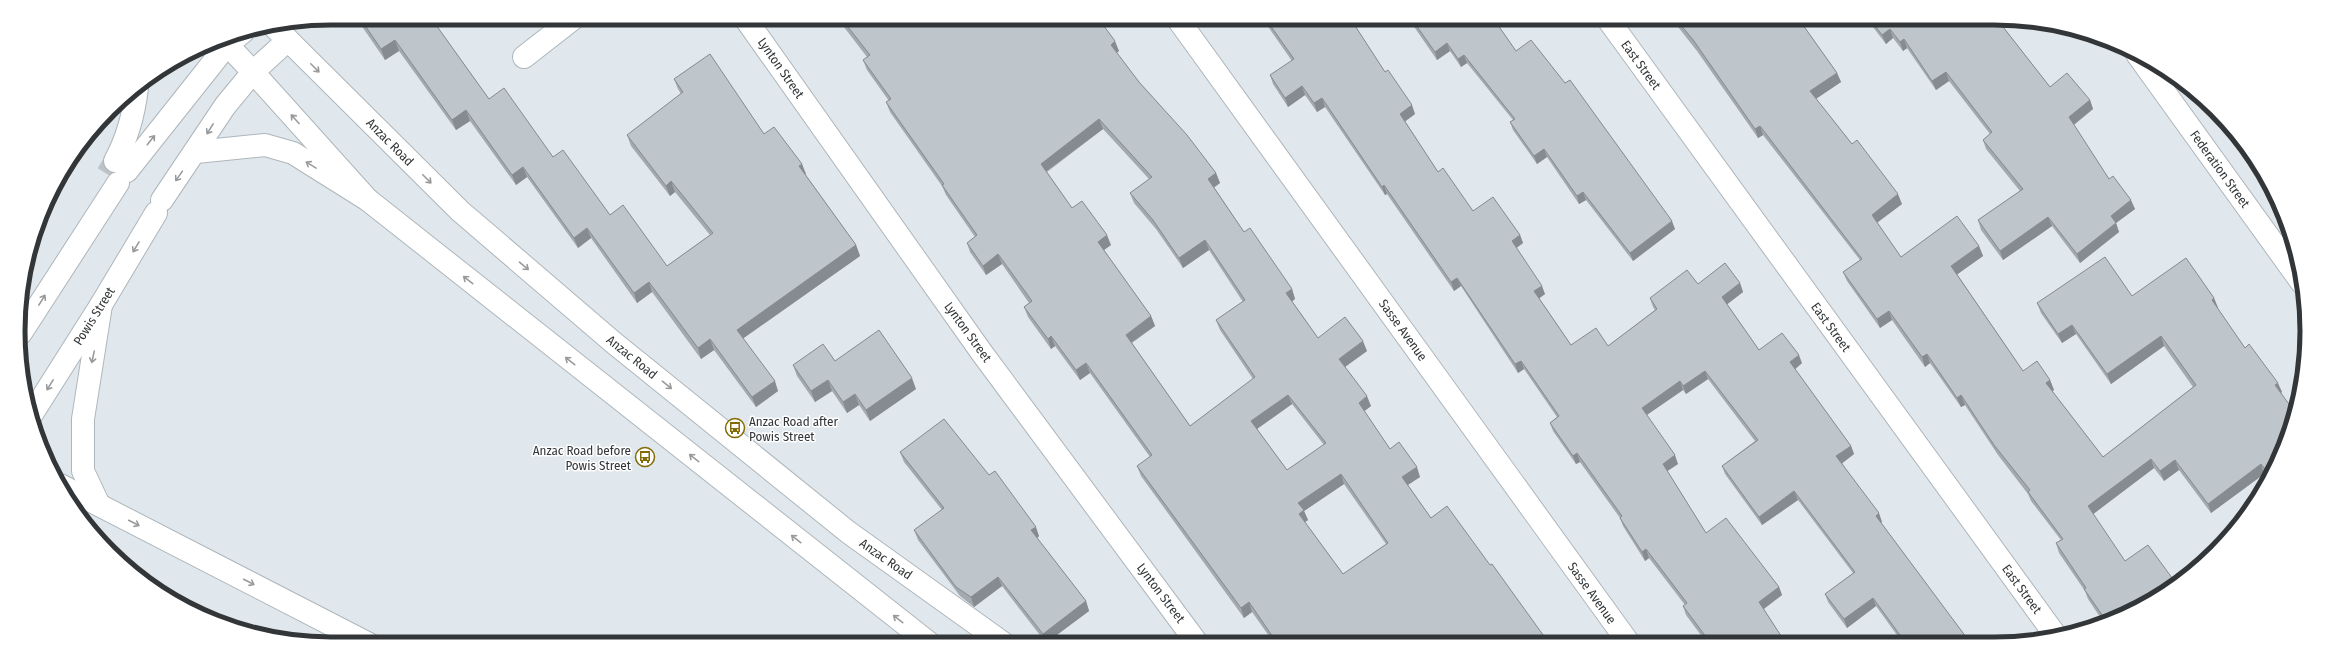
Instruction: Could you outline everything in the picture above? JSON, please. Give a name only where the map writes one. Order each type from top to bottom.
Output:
[{"type":"main road","points":[[524,57],[565,25]]},
{"type":"main road","name":"Lynton Street","points":[[750,25],[982,353],[1193,637]]},
{"type":"main road","name":"Sasse Avenue","points":[[1182,25],[1624,637]]},
{"type":"main road","name":"East Street","points":[[1612,25],[2053,631]]},
{"type":"main road","name":"Anzac Road","points":[[277,30],[460,212],[614,343],[848,532],[996,637]]},
{"type":"main road","name":"Powis Street","points":[[35,409],[101,305],[159,207],[225,106],[252,72],[288,40]]},
{"type":"main road","points":[[232,41],[252,72],[368,200]]},
{"type":"main road","points":[[25,326],[89,225],[116,172],[228,43]]},
{"type":"main road","name":"Federation Street","points":[[2145,65],[2294,272]]},
{"type":"main road","points":[[116,172],[121,149],[135,105],[136,95]]},
{"type":"main road","points":[[196,152],[265,145],[293,153],[368,200],[921,637]]},
{"type":"main road","points":[[99,505],[83,471],[83,419],[101,305]]},
{"type":"main road","points":[[69,489],[355,637]]},
{"type":"building","points":[[365,25],[436,25],[489,99],[504,88],[553,157],[563,150],[610,215],[623,205],[667,266],[713,233],[671,181],[666,186],[627,135],[683,92],[674,79],[710,54],[764,134],[774,127],[802,164],[799,166],[856,245],[737,330],[775,381],[752,397],[710,339],[698,348],[649,282],[634,293],[587,228],[574,238],[523,167],[512,175],[466,110],[452,120],[395,40],[381,49]]},
{"type":"building","points":[[846,25],[1103,25],[1115,41],[1111,45],[1139,82],[1187,135],[1216,173],[1208,179],[1244,232],[1250,228],[1292,289],[1286,293],[1318,338],[1345,317],[1363,341],[1339,359],[1367,396],[1359,403],[1390,449],[1399,442],[1417,467],[1402,477],[1431,518],[1447,506],[1490,565],[1492,564],[1545,637],[1273,637],[1249,602],[1241,608],[1137,466],[1152,455],[1086,363],[1076,370],[1051,336],[1048,339],[1024,307],[1032,301],[998,254],[983,266],[967,243],[977,235],[942,185],[944,184],[886,102],[891,99],[863,60],[870,55]],"holes":[[[1099,119],[1152,177],[1130,193],[1153,220],[1179,258],[1205,240],[1245,300],[1216,320],[1255,377],[1190,426],[1126,335],[1151,316],[1098,242],[1107,235],[1082,201],[1072,208],[1041,164]],[[1288,395],[1326,443],[1287,470],[1251,421]],[[1341,474],[1388,543],[1343,574],[1299,514],[1304,510],[1298,503]]]},
{"type":"building","points":[[1270,25],[1355,25],[1385,72],[1388,70],[1412,105],[1400,114],[1438,172],[1443,168],[1473,211],[1493,197],[1520,235],[1512,241],[1542,286],[1534,291],[1571,345],[1596,328],[1608,346],[1657,309],[1650,298],[1687,270],[1698,284],[1725,263],[1740,283],[1722,297],[1759,350],[1782,333],[1799,355],[1790,362],[1851,446],[1836,456],[1879,513],[1876,516],[1966,637],[1901,637],[1873,598],[1844,619],[1825,594],[1855,572],[1794,491],[1759,517],[1722,466],[1758,440],[1705,371],[1683,386],[1680,381],[1642,408],[1675,455],[1663,464],[1706,533],[1726,518],[1779,587],[1759,602],[1782,637],[1706,637],[1683,606],[1687,603],[1646,549],[1642,552],[1620,518],[1622,516],[1577,453],[1573,456],[1550,423],[1559,416],[1521,361],[1515,364],[1457,278],[1451,282],[1384,185],[1382,187],[1322,98],[1314,103],[1302,86],[1285,98],[1270,75],[1294,59]]},
{"type":"building","points":[[1416,25],[1498,25],[1516,51],[1531,40],[1565,83],[1570,80],[1672,221],[1630,253],[1583,192],[1577,196],[1544,149],[1534,156],[1510,122],[1515,119],[1464,55],[1458,59],[1447,43],[1435,52]]},
{"type":"building","points":[[1681,25],[1803,25],[1837,73],[1810,91],[1852,144],[1857,140],[1898,194],[1872,215],[1901,257],[1957,216],[1979,246],[1951,266],[2023,371],[2037,361],[2050,380],[2046,383],[2103,457],[2196,385],[2161,336],[2107,374],[2072,325],[2058,334],[2037,303],[2105,257],[2132,296],[2186,258],[2214,298],[2212,300],[2245,348],[2249,344],[2278,383],[2275,385],[2291,407],[2277,448],[2266,470],[2261,464],[2208,504],[2175,460],[2160,471],[2151,459],[2088,506],[2125,561],[2148,545],[2173,579],[2147,596],[2103,617],[2084,589],[2086,588],[2056,543],[2063,539],[2028,492],[2030,490],[1994,445],[1961,395],[1957,398],[1927,354],[1922,357],[1889,311],[1877,319],[1843,272],[1862,259],[1760,126],[1755,129],[1694,41]]},
{"type":"building","points":[[1874,25],[2002,25],[2050,87],[2067,73],[2090,100],[2069,117],[2109,179],[2113,176],[2131,200],[2111,216],[2116,223],[2077,254],[2048,217],[2000,251],[1978,220],[2023,189],[1983,140],[1992,132],[1946,72],[1932,81],[1904,39],[1900,42],[1890,29],[1882,35]]},
{"type":"building","points":[[879,330],[912,378],[866,410],[855,394],[843,402],[828,380],[811,391],[793,365],[823,344],[835,361]]},
{"type":"building","points":[[944,419],[989,475],[995,471],[1036,527],[1031,530],[1086,601],[1043,634],[998,577],[971,597],[956,587],[914,530],[944,508],[900,452]]},
{"type":"tunnel","points":[[107,174],[115,161]]},
{"type":"place","name":"Anzac Road after Powis Street","points":[[735,428]]},
{"type":"place","name":"Anzac Road before Powis Street","points":[[645,457]]}]
